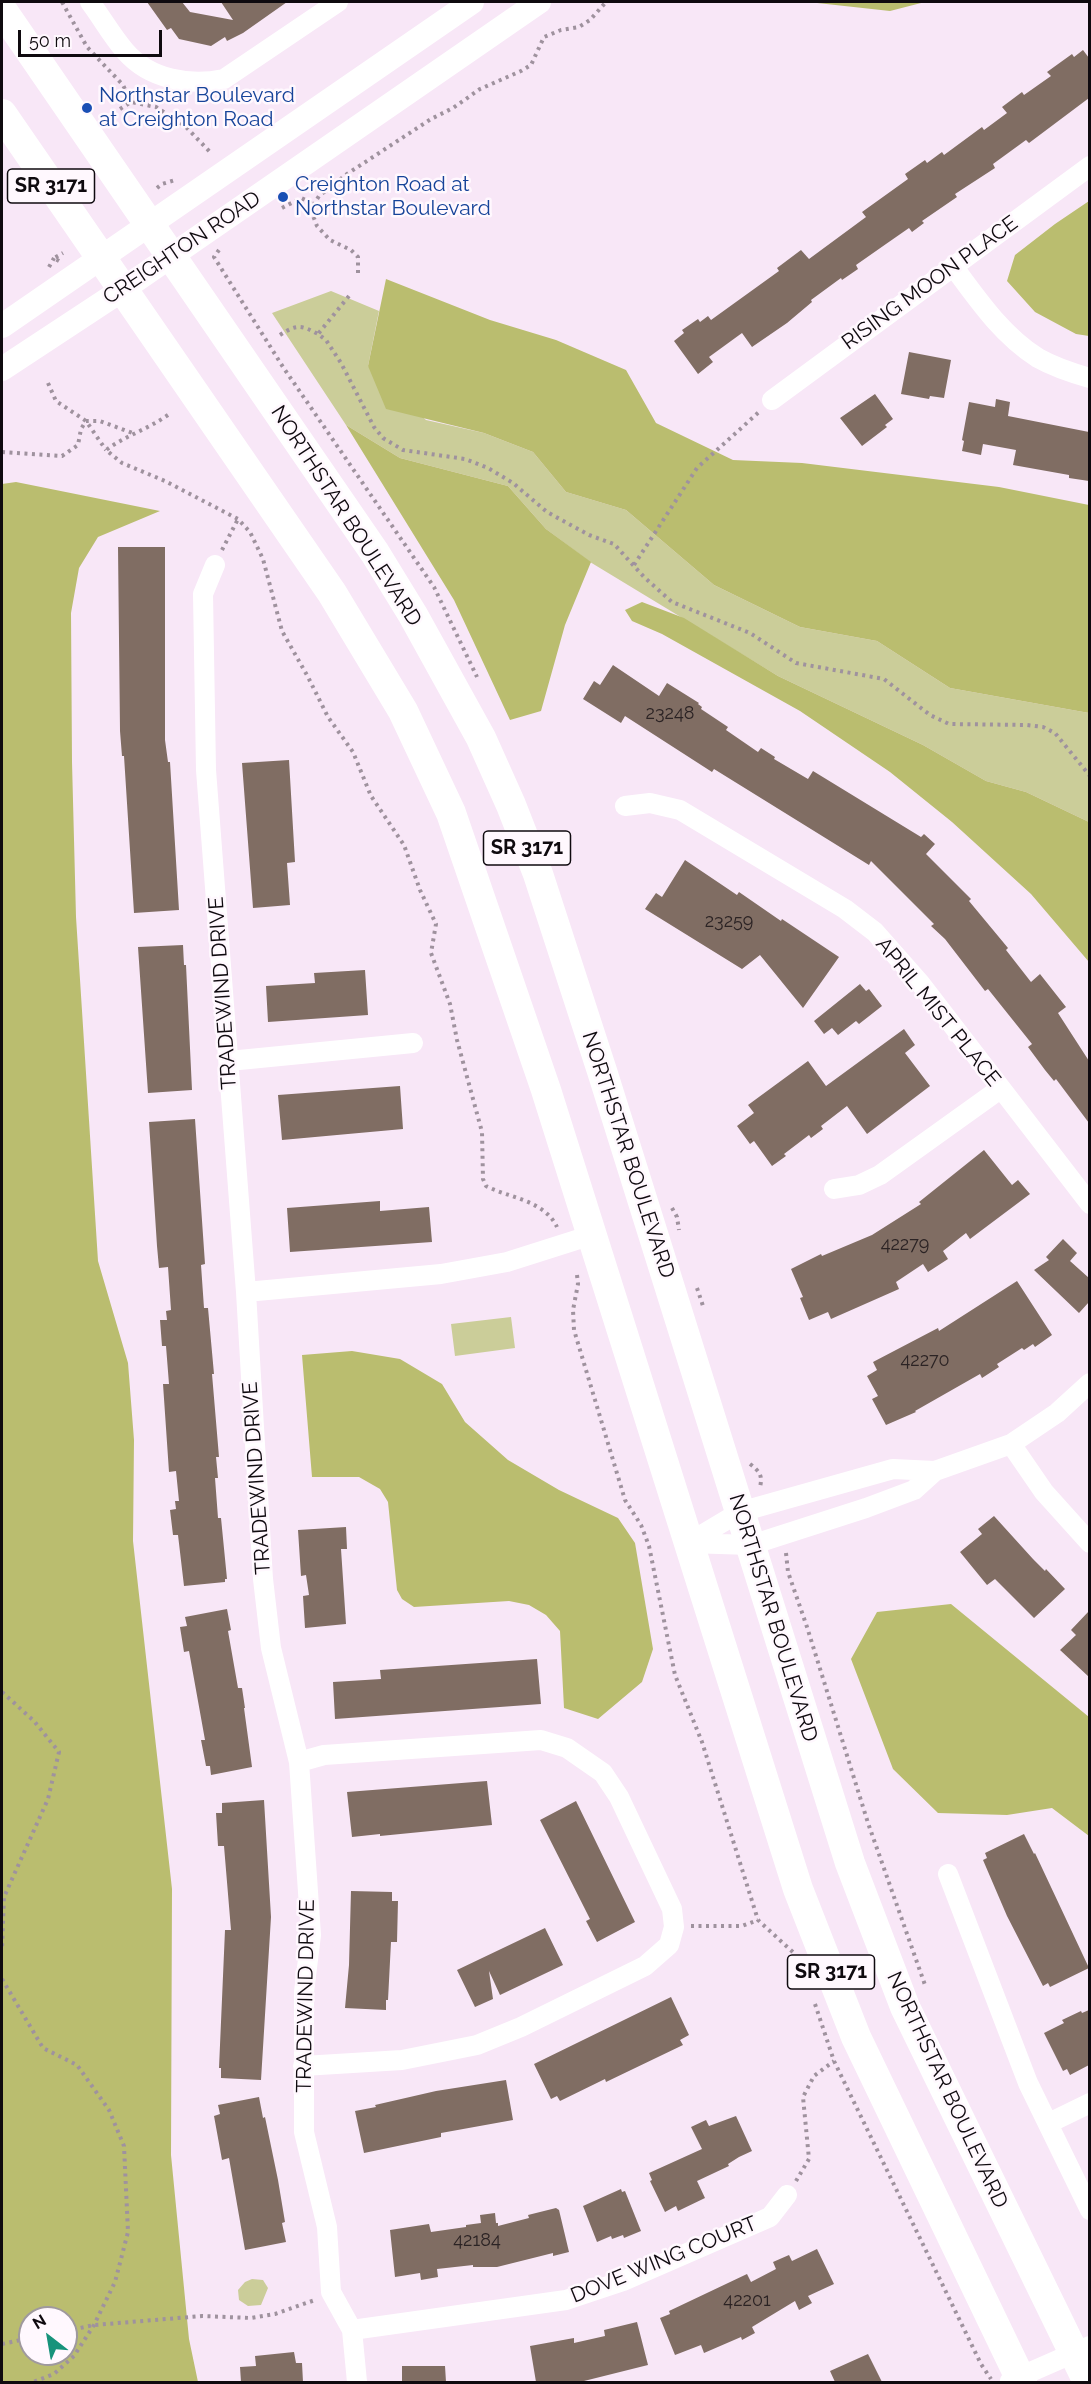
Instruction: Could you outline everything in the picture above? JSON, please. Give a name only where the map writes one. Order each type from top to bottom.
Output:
[{"type":"main road","name":"NORTHSTAR BOULEVARD","points":[[2,10],[375,553],[481,738],[538,874],[850,1863],[905,2007],[1082,2349],[1088,2382]]},
{"type":"main road","name":"SR 3171","points":[[2,114],[332,592],[403,711],[450,813],[546,1090],[579,1239],[688,1543],[798,1889],[848,2017],[1016,2381]]},
{"type":"street","points":[[90,2],[126,53],[148,69],[180,82],[202,83],[224,79],[338,2]]},
{"type":"street","name":"CREIGHTON ROAD","points":[[2,326],[472,2]]},
{"type":"street","name":"CREIGHTON ROAD","points":[[2,369],[123,290],[539,2]]},
{"type":"street","name":"RISING MOON PLACE","points":[[772,400],[1089,166]]},
{"type":"street","points":[[953,266],[1000,327],[1014,339],[1038,358],[1061,369],[1089,378]]},
{"type":"street","name":"TRADEWIND DRIVE","points":[[215,565],[203,594],[206,770],[246,1292],[263,1579],[271,1648],[299,1762],[311,1935],[304,1992],[304,2132],[327,2227],[331,2292],[352,2330],[357,2382]]},
{"type":"street","name":"APRIL MIST PLACE","points":[[625,806],[650,803],[680,810],[845,909],[892,949],[1089,1204]]},
{"type":"street","points":[[229,1061],[413,1043]]},
{"type":"street","points":[[834,1189],[859,1185],[880,1175],[1000,1089]]},
{"type":"street","points":[[246,1292],[441,1275],[507,1262],[579,1239]]},
{"type":"street","points":[[688,1543],[740,1512],[893,1469],[935,1471],[1011,1444],[1058,1413],[1089,1383]]},
{"type":"street","points":[[1011,1444],[1044,1492],[1089,1543]]},
{"type":"street","points":[[688,1543],[751,1545],[914,1490],[935,1471]]},
{"type":"street","points":[[299,1762],[324,1755],[541,1740],[567,1748],[603,1773],[619,1797],[672,1909],[674,1926],[669,1945],[645,1966],[521,2027],[477,2044],[402,2060],[303,2066]]},
{"type":"street","points":[[948,1874],[1028,2084],[1049,2123],[1089,2210]]},
{"type":"street","points":[[1049,2123],[1089,2103]]},
{"type":"street","name":"DOVE WING COURT","points":[[352,2330],[566,2300],[634,2277],[770,2217],[787,2195]]},
{"type":"street","points":[[1016,2381],[1082,2349]]},
{"type":"path","points":[[62,2],[87,47],[123,85],[131,102]]},
{"type":"path","points":[[358,273],[358,257],[351,250],[330,240],[316,226],[312,213],[319,196],[347,174],[480,89],[531,65],[544,38],[561,30],[579,27],[590,20],[606,2]]},
{"type":"path","points":[[120,109],[131,102],[156,106],[185,126],[211,153]]},
{"type":"path","points":[[56,259],[54,258],[63,253]]},
{"type":"path","points":[[318,334],[349,296]]},
{"type":"path","points":[[280,334],[293,327],[304,327],[318,334],[335,353],[367,416],[383,438],[403,450],[465,459],[488,468],[513,483],[547,513],[589,535],[614,544],[661,594],[672,602],[750,633],[796,663],[884,680],[930,715],[950,724],[1027,725],[1055,733],[1063,740],[1089,776]]},
{"type":"path","points":[[48,383],[56,401],[86,421],[106,450]]},
{"type":"path","points":[[634,566],[697,468],[772,400]]},
{"type":"path","points":[[86,421],[100,421],[122,427],[135,434]]},
{"type":"path","points":[[2,452],[62,456],[78,445],[81,429],[86,421]]},
{"type":"path","points":[[215,565],[238,519]]},
{"type":"path","points":[[342,736],[372,796],[404,845],[420,890],[436,924],[431,953],[448,997],[482,1132],[483,1179],[486,1186],[530,1202],[579,1239],[578,1278],[573,1310],[574,1330],[625,1500],[641,1524],[649,1546],[675,1675],[688,1706]]},
{"type":"path","points":[[2,1692],[34,1722],[59,1752],[48,1799],[4,1897],[2,1949]]},
{"type":"path","points":[[674,1926],[742,1926],[758,1920]]},
{"type":"path","points":[[2,1979],[43,2048],[77,2065],[109,2110],[124,2146],[128,2232],[116,2282],[94,2325],[74,2356],[54,2374],[33,2382]]},
{"type":"path","points":[[787,2195],[809,2159],[803,2097],[814,2076],[834,2061]]},
{"type":"path","points":[[78,2328],[94,2325],[202,2316],[250,2318],[274,2314],[309,2303],[331,2292]]},
{"type":"path","points":[[2,2344],[18,2341]]},
{"type":"green space","points":[[808,2],[925,2],[890,11]]},
{"type":"green space","points":[[1089,201],[1089,336],[1076,334],[1035,312],[1007,281],[1015,255]]},
{"type":"green space","points":[[386,279],[490,320],[556,340],[626,370],[656,423],[733,460],[802,463],[999,487],[1089,505],[1089,713],[950,688],[877,641],[800,627],[714,585],[626,510],[566,492],[533,452],[484,433],[386,409],[368,366]]},
{"type":"green space","points":[[331,291],[379,311],[368,366],[426,420],[484,433],[533,452],[566,492],[626,510],[714,585],[800,627],[877,641],[950,688],[1089,713],[1089,822],[1026,792],[986,781],[923,745],[778,676],[590,562],[546,529],[508,486],[400,458],[346,425],[272,313]]},
{"type":"green space","points":[[346,425],[400,458],[508,486],[546,529],[591,562],[565,625],[541,711],[510,720],[454,600]]},
{"type":"green space","points":[[16,482],[160,511],[98,537],[79,568],[71,613],[72,762],[76,917],[98,1261],[128,1363],[134,1440],[133,1541],[172,1889],[171,2155],[189,2339],[198,2382],[2,2382],[2,484]]},
{"type":"green space","points":[[642,602],[684,618],[778,676],[923,745],[986,781],[1026,792],[1089,822],[1089,962],[1031,894],[952,822],[890,772],[800,711],[662,634],[632,621],[625,610]]},
{"type":"green space","points":[[511,1317],[515,1348],[455,1356],[451,1324]]},
{"type":"green space","points":[[352,1351],[400,1359],[442,1384],[465,1422],[508,1460],[559,1490],[618,1518],[635,1543],[653,1649],[642,1682],[598,1719],[564,1708],[560,1631],[546,1615],[529,1605],[509,1601],[414,1607],[402,1599],[397,1590],[388,1502],[380,1489],[359,1477],[312,1477],[302,1355]]},
{"type":"green space","points":[[951,1604],[1089,1717],[1089,1836],[1052,1808],[1007,1815],[938,1813],[893,1769],[851,1659],[877,1612]]},
{"type":"green space","points":[[252,2279],[263,2280],[268,2288],[261,2305],[248,2306],[239,2300],[238,2290],[245,2282]]},
{"type":"building","points":[[147,2],[182,2],[190,12],[233,20],[221,2],[287,2],[243,33],[227,41],[225,37],[211,46],[179,39],[171,28],[167,30]]},
{"type":"building","points":[[1083,50],[1089,58],[1089,98],[1029,143],[1026,140],[993,164],[995,168],[955,194],[957,197],[922,221],[924,223],[912,232],[909,228],[856,265],[858,269],[842,280],[841,278],[811,300],[812,302],[787,323],[752,347],[742,333],[709,357],[713,362],[698,374],[674,341],[684,333],[682,330],[698,319],[700,322],[708,316],[711,320],[779,271],[777,268],[801,250],[809,259],[866,217],[862,212],[908,179],[905,174],[925,160],[927,163],[942,152],[944,155],[982,127],[984,130],[1007,113],[1002,107],[1022,92],[1024,95],[1051,76],[1047,72],[1072,54],[1074,57]]},
{"type":"building","points":[[909,352],[951,360],[944,398],[930,396],[929,399],[901,394]]},
{"type":"building","points":[[875,394],[893,419],[885,425],[887,427],[862,446],[840,418]]},
{"type":"building","points":[[996,399],[1010,402],[1008,416],[1089,432],[1089,481],[1013,465],[1016,450],[983,444],[981,455],[962,451],[969,402],[995,407]]},
{"type":"building","points":[[118,547],[165,547],[165,740],[168,762],[170,762],[179,910],[134,913],[124,756],[122,756],[120,731]]},
{"type":"building","points":[[613,665],[659,696],[667,683],[699,703],[701,709],[728,727],[726,730],[758,752],[761,748],[775,757],[774,759],[808,779],[813,771],[921,837],[924,834],[935,844],[926,854],[971,899],[969,901],[1008,948],[1006,950],[1031,982],[1040,974],[1066,1007],[1058,1013],[1089,1061],[1089,1123],[1056,1079],[1054,1081],[1045,1070],[1028,1047],[1032,1044],[988,989],[985,991],[945,939],[931,926],[934,924],[871,861],[869,865],[714,769],[712,772],[625,716],[621,723],[583,699],[594,681],[600,685]]},
{"type":"building","points":[[289,760],[295,862],[287,863],[290,905],[253,908],[242,763]]},
{"type":"building","points":[[685,860],[737,895],[739,892],[839,957],[803,1008],[760,955],[742,969],[645,909],[656,893],[662,897]]},
{"type":"building","points":[[183,945],[192,1090],[148,1093],[138,947]]},
{"type":"building","points":[[365,970],[368,1015],[268,1022],[266,986],[315,983],[314,973]]},
{"type":"building","points":[[860,984],[866,991],[869,989],[882,1006],[859,1024],[856,1021],[838,1035],[832,1028],[824,1034],[814,1021]]},
{"type":"building","points":[[904,1029],[915,1045],[905,1053],[930,1086],[867,1134],[847,1106],[821,1126],[823,1129],[811,1138],[809,1135],[772,1166],[754,1141],[750,1144],[737,1126],[754,1113],[748,1105],[808,1061],[826,1086]]},
{"type":"building","points":[[400,1086],[403,1129],[282,1140],[278,1095]]},
{"type":"building","points":[[195,1119],[205,1264],[201,1265],[204,1308],[208,1308],[219,1457],[216,1457],[218,1478],[215,1478],[227,1579],[225,1582],[184,1586],[178,1535],[173,1535],[170,1510],[176,1509],[175,1501],[179,1501],[176,1471],[169,1472],[163,1384],[169,1384],[166,1346],[162,1346],[160,1320],[167,1320],[166,1311],[171,1310],[168,1267],[159,1268],[149,1122]]},
{"type":"building","points":[[984,1150],[1012,1185],[1018,1180],[1030,1194],[970,1239],[966,1233],[943,1251],[948,1259],[928,1272],[923,1264],[896,1282],[899,1289],[831,1319],[828,1312],[809,1320],[800,1298],[803,1297],[791,1269],[821,1254],[822,1256],[872,1235],[921,1204],[919,1202]]},
{"type":"building","points":[[380,1201],[380,1211],[429,1207],[432,1242],[290,1252],[287,1208]]},
{"type":"building","points":[[1063,1239],[1077,1253],[1070,1261],[1089,1278],[1089,1302],[1079,1313],[1034,1270],[1049,1260],[1046,1257]]},
{"type":"building","points":[[1017,1281],[1052,1335],[1035,1347],[1033,1344],[1024,1350],[1022,1348],[997,1364],[999,1367],[982,1378],[980,1374],[916,1412],[886,1425],[872,1399],[878,1396],[867,1376],[877,1370],[873,1362],[938,1328],[939,1331]]},
{"type":"building","points":[[994,1516],[1033,1559],[1065,1589],[1034,1618],[995,1579],[987,1585],[960,1552],[982,1534],[978,1529]]},
{"type":"building","points":[[346,1527],[347,1549],[341,1549],[346,1624],[305,1628],[303,1596],[309,1595],[306,1575],[301,1576],[298,1530]]},
{"type":"building","points":[[227,1609],[231,1630],[228,1631],[238,1688],[242,1688],[252,1767],[211,1775],[210,1766],[206,1766],[201,1740],[205,1740],[189,1651],[184,1652],[180,1627],[187,1626],[185,1617]]},
{"type":"building","points":[[1089,1611],[1089,1677],[1060,1650],[1076,1635],[1071,1630]]},
{"type":"building","points":[[537,1659],[541,1704],[335,1719],[333,1682],[381,1679],[380,1670]]},
{"type":"building","points":[[487,1781],[492,1825],[352,1837],[347,1792]]},
{"type":"building","points":[[264,1800],[271,1917],[261,2080],[221,2078],[221,2068],[219,2068],[225,1930],[231,1930],[224,1846],[218,1846],[216,1813],[222,1813],[222,1803]]},
{"type":"building","points":[[576,1801],[635,1922],[597,1942],[586,1921],[590,1919],[540,1820]]},
{"type":"building","points":[[1024,1834],[1089,1968],[1050,1987],[1048,1983],[1043,1986],[1007,1916],[983,1860],[987,1858],[985,1853]]},
{"type":"building","points":[[351,1891],[392,1892],[392,1901],[398,1901],[397,1942],[391,1942],[386,2010],[345,2008]]},
{"type":"building","points":[[545,1928],[563,1965],[500,1995],[489,1971],[493,1999],[475,2007],[457,1970]]},
{"type":"building","points":[[671,1997],[689,2035],[680,2040],[683,2045],[560,2101],[557,2096],[551,2099],[534,2064]]},
{"type":"building","points":[[1089,2010],[1089,2065],[1070,2075],[1067,2069],[1063,2071],[1044,2033],[1064,2023],[1062,2020],[1081,2011],[1082,2013]]},
{"type":"building","points":[[506,2080],[513,2120],[441,2133],[441,2137],[364,2153],[355,2111],[436,2091]]},
{"type":"building","points":[[259,2097],[278,2180],[286,2242],[245,2250],[229,2158],[222,2160],[214,2116],[220,2114],[218,2105]]},
{"type":"building","points":[[736,2116],[752,2151],[728,2164],[729,2166],[697,2181],[705,2198],[678,2211],[676,2206],[665,2212],[650,2181],[652,2180],[649,2173],[702,2149],[691,2127],[706,2120],[709,2126]]},
{"type":"building","points":[[621,2189],[622,2192],[625,2191],[641,2231],[624,2238],[623,2235],[612,2239],[611,2236],[597,2242],[583,2206]]},
{"type":"building","points":[[556,2208],[559,2210],[569,2252],[553,2256],[553,2253],[497,2267],[473,2267],[473,2265],[437,2269],[438,2277],[421,2280],[420,2273],[395,2277],[390,2230],[429,2224],[431,2232],[466,2227],[466,2225],[481,2223],[480,2215],[495,2213],[498,2226]]},
{"type":"building","points":[[817,2249],[834,2284],[808,2296],[812,2303],[799,2310],[795,2301],[752,2327],[755,2333],[742,2340],[741,2337],[704,2353],[701,2345],[675,2355],[660,2318],[670,2314],[669,2311],[747,2274],[751,2282],[776,2269],[773,2262],[789,2255],[792,2261]]},
{"type":"building","points":[[637,2322],[648,2365],[580,2382],[536,2382],[530,2346],[574,2338],[574,2343],[605,2336],[604,2330]]},
{"type":"building","points":[[294,2352],[296,2363],[302,2363],[303,2382],[241,2382],[240,2367],[256,2366],[255,2356]]},
{"type":"building","points":[[868,2354],[882,2382],[835,2382],[830,2371]]},
{"type":"building","points":[[402,2366],[445,2366],[446,2382],[402,2382]]},
{"type":"place","name":"Northstar Boulevard at Creighton Road","points":[[87,108]]},
{"type":"place","name":"Creighton Road at Northstar Boulevard","points":[[283,197]]}]
